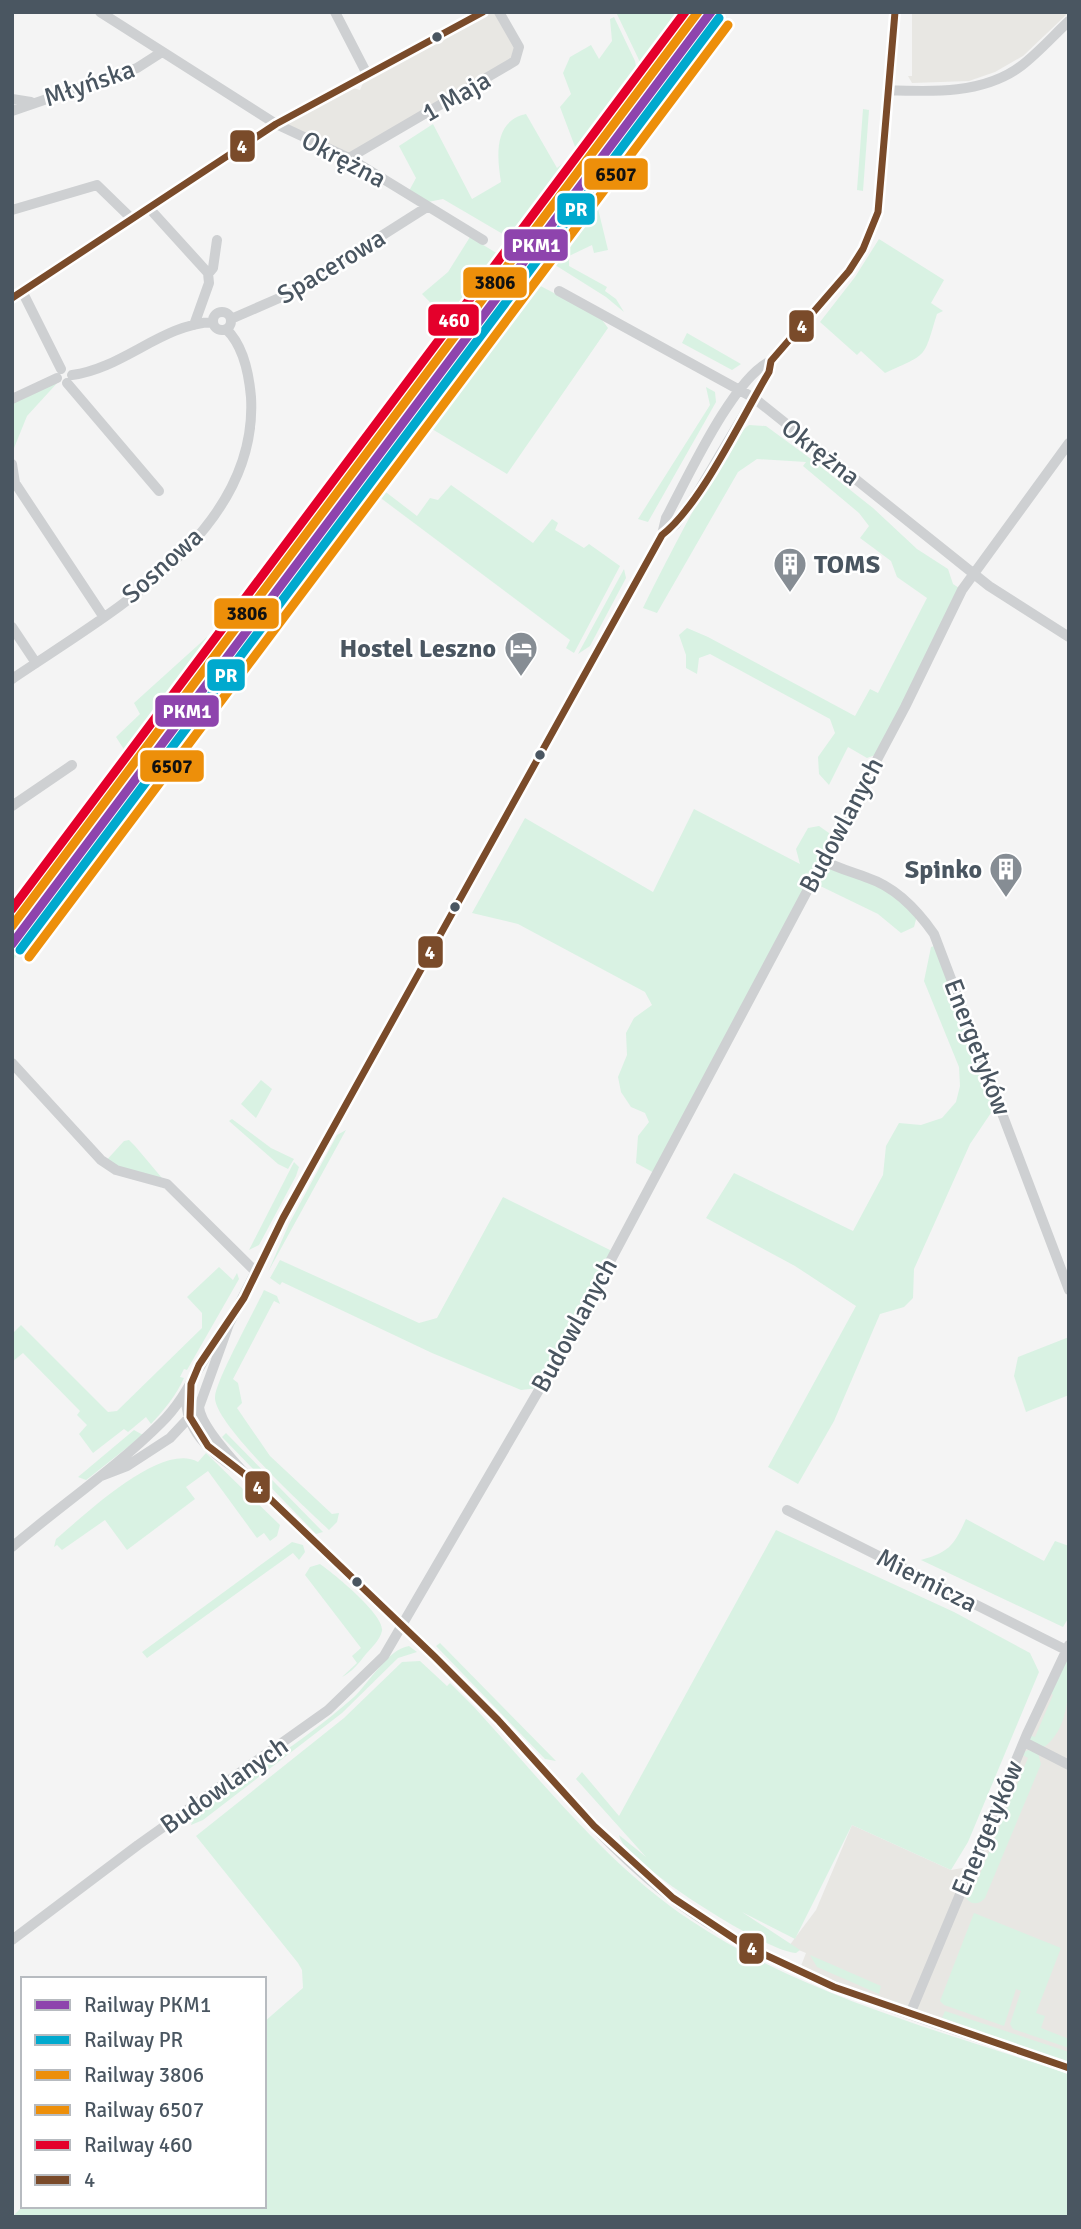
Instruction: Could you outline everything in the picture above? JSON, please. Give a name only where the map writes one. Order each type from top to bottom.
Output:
[{"type":"street","name":"Okrężna","points":[[100,12],[276,124],[349,158],[483,240]]},
{"type":"street","points":[[335,12],[367,75]]},
{"type":"street","points":[[12,298],[276,124],[483,12]]},
{"type":"street","name":"1 Maja","points":[[349,158],[515,61],[519,47],[499,12]]},
{"type":"street","points":[[101,1476],[127,1466],[170,1438],[199,1407],[229,1324],[256,1272],[662,535],[666,518],[740,389],[761,365],[771,361],[818,310],[863,249],[878,212],[895,12]]},
{"type":"street","points":[[888,90],[951,89],[997,79],[1020,66],[1069,21]]},
{"type":"street","name":"Młyńska","points":[[12,99],[37,102],[137,68],[162,52]]},
{"type":"street","points":[[12,111],[37,102]]},
{"type":"street","points":[[12,210],[97,186],[132,219]]},
{"type":"street","name":"Spacerowa","points":[[194,325],[213,322],[221,312],[228,324],[293,292],[427,207]]},
{"type":"street","points":[[12,398],[64,376],[96,368],[194,325],[209,283],[208,274],[149,208]]},
{"type":"street","points":[[208,274],[213,268],[217,240]]},
{"type":"street","points":[[22,291],[64,376],[159,491]]},
{"type":"street","name":"Okrężna","points":[[559,291],[754,398],[972,573],[1069,637]]},
{"type":"street","name":"Sosnowa","points":[[12,679],[156,578],[200,535],[233,490],[244,461],[251,407],[245,361],[228,324]]},
{"type":"street","points":[[662,535],[676,524],[698,492],[769,372],[771,361]]},
{"type":"street","name":"Budowlanych","points":[[12,1940],[138,1845],[328,1710],[368,1675],[403,1627],[571,1335],[972,573],[1069,443]]},
{"type":"street","points":[[12,464],[13,486],[103,616]]},
{"type":"street","points":[[12,627],[36,663]]},
{"type":"street","points":[[12,806],[72,765]]},
{"type":"street","name":"Energetyków","points":[[822,860],[844,872],[870,878],[915,908],[934,934],[1069,1290]]},
{"type":"street","points":[[12,1063],[101,1160],[116,1170],[167,1184],[256,1272]]},
{"type":"street","points":[[12,1547],[101,1476],[162,1422],[186,1393],[211,1344],[229,1324]]},
{"type":"street","points":[[186,1393],[188,1420],[202,1440],[221,1459],[243,1473]]},
{"type":"street","points":[[199,1407],[203,1423],[243,1473],[489,1711],[606,1840],[660,1889],[702,1919],[766,1955],[824,1982],[1069,2068]]},
{"type":"street","points":[[162,1422],[188,1420],[203,1423]]},
{"type":"street","points":[[170,1438],[182,1436],[202,1440]]},
{"type":"street","name":"Miernicza","points":[[787,1510],[1067,1647]]},
{"type":"street","name":"Energetyków","points":[[910,2014],[1024,1742],[1067,1647]]},
{"type":"street","points":[[1024,1742],[1069,1765]]},
{"type":"shaded area","points":[[483,12],[499,12],[519,55],[349,158],[276,124],[346,86],[360,90],[367,74]]},
{"type":"shaded area","points":[[912,12],[1067,14],[1023,56],[995,72],[969,81],[912,83],[908,76],[912,76]]},
{"type":"shaded area","points":[[1069,1645],[1069,2068],[799,1971],[806,1953],[789,1946],[816,1910],[852,1825],[951,1870],[962,1868],[970,1872]]},
{"type":"green space","points":[[616,12],[698,12],[568,185],[565,188],[563,186],[527,231],[526,243],[523,246],[443,199],[428,202],[409,191],[416,178],[399,146],[433,124],[472,199],[501,182],[498,151],[500,141],[508,124],[515,118],[526,114],[557,168],[577,152],[560,107],[571,94],[563,73],[570,57],[591,45],[599,59],[612,41],[610,19],[614,17],[635,61],[638,79],[642,74],[639,60]]},
{"type":"green space","points":[[716,12],[725,12],[593,188],[608,250],[594,253],[592,245],[569,256],[569,266],[607,287],[605,291],[616,299],[624,312],[606,297],[536,253]]},
{"type":"green space","points":[[863,109],[869,110],[863,191],[857,190]]},
{"type":"green space","points":[[470,237],[508,260],[456,329],[422,294],[448,272]]},
{"type":"green space","points":[[879,239],[944,280],[931,303],[943,311],[937,314],[926,347],[910,362],[885,373],[861,351],[857,355],[820,322],[855,277]]},
{"type":"green space","points":[[527,279],[600,317],[608,328],[507,474],[417,420],[12,962],[12,953],[517,281]]},
{"type":"green space","points":[[687,333],[741,364],[732,370],[682,343]]},
{"type":"green space","points":[[59,381],[27,416],[12,453],[12,399]]},
{"type":"green space","points":[[706,387],[715,392],[716,402],[648,522],[638,519],[710,405]]},
{"type":"green space","points":[[749,425],[766,426],[811,459],[873,508],[917,549],[948,569],[953,584],[962,590],[878,754],[867,758],[848,747],[829,785],[819,774],[818,757],[835,733],[830,719],[710,654],[699,658],[697,674],[686,668],[686,655],[679,635],[687,628],[708,637],[855,716],[870,689],[878,693],[927,598],[897,577],[891,561],[860,538],[869,526],[859,513],[803,466],[806,462],[757,459],[738,472],[657,613],[643,608],[710,480],[739,435]]},
{"type":"green space","points":[[451,485],[533,543],[552,519],[558,523],[555,530],[584,548],[589,544],[620,566],[574,653],[566,648],[570,640],[374,493],[378,486],[417,516],[430,498],[438,500]]},
{"type":"green space","points":[[624,569],[626,578],[590,646],[578,654]]},
{"type":"green space","points":[[207,637],[216,655],[132,762],[116,737],[140,714],[134,703]]},
{"type":"green space","points":[[694,809],[800,864],[796,849],[808,828],[819,826],[829,833],[831,843],[822,859],[870,878],[918,912],[914,927],[901,933],[878,914],[812,882],[656,1174],[636,1163],[638,1136],[649,1122],[645,1113],[631,1107],[621,1092],[618,1077],[627,1055],[626,1033],[634,1018],[652,1005],[645,992],[518,924],[472,913],[525,818],[653,892]]},
{"type":"green space","points":[[938,945],[999,1101],[970,1144],[914,1269],[913,1298],[904,1307],[880,1314],[834,1421],[798,1484],[768,1467],[856,1306],[795,1266],[706,1218],[734,1173],[853,1231],[883,1175],[886,1146],[899,1123],[921,1125],[942,1118],[956,1102],[960,1086],[959,1067],[924,981],[931,947]]},
{"type":"green space","points":[[261,1080],[272,1089],[256,1118],[241,1104]]},
{"type":"green space","points":[[232,1119],[271,1148],[294,1159],[288,1169],[278,1164],[229,1121]]},
{"type":"green space","points":[[346,1130],[268,1272],[289,1224],[337,1135]]},
{"type":"green space","points":[[129,1140],[167,1184],[104,1163],[124,1141]]},
{"type":"green space","points":[[294,1162],[299,1167],[296,1176],[259,1245],[249,1250]]},
{"type":"green space","points":[[503,1197],[614,1252],[539,1388],[521,1390],[432,1353],[282,1282],[280,1285],[270,1278],[280,1260],[419,1323],[437,1318]]},
{"type":"green space","points":[[219,1267],[233,1280],[237,1273],[239,1279],[187,1370],[184,1369],[180,1377],[184,1378],[173,1397],[151,1424],[146,1417],[128,1432],[124,1429],[93,1453],[79,1434],[87,1425],[77,1415],[80,1411],[23,1353],[12,1362],[12,1334],[21,1325],[108,1412],[117,1411],[202,1328],[202,1313],[187,1297]]},
{"type":"green space","points":[[264,1290],[277,1296],[280,1304],[274,1301],[233,1379],[238,1383],[242,1403],[237,1408],[270,1456],[332,1514],[339,1513],[337,1522],[329,1530],[244,1445],[218,1409],[215,1397],[217,1388]]},
{"type":"green space","points":[[1069,1337],[1069,1395],[1026,1412],[1014,1376],[1018,1357]]},
{"type":"green space","points":[[134,1430],[143,1435],[86,1480],[78,1477]]},
{"type":"green space","points":[[226,1433],[323,1532],[316,1534],[222,1437]]},
{"type":"green space","points":[[206,1453],[280,1525],[277,1536],[270,1541],[264,1533],[257,1538],[208,1471],[186,1487],[195,1499],[127,1550],[105,1520],[62,1550],[57,1545],[54,1547],[56,1539],[85,1514],[144,1471],[182,1458],[198,1462]]},
{"type":"green space","points":[[966,1519],[1044,1561],[1055,1541],[1069,1546],[1069,1617],[1063,1627],[921,1560],[939,1554],[950,1546]]},
{"type":"green space","points":[[776,1530],[954,1612],[1030,1653],[1039,1672],[968,1842],[951,1870],[852,1825],[795,1939],[742,1912],[800,1950],[796,1953],[781,1949],[729,1923],[644,1865],[627,1848],[619,1835],[646,1857],[576,1779],[582,1772],[619,1816]]},
{"type":"green space","points":[[292,1542],[303,1545],[305,1552],[299,1560],[293,1553],[147,1658],[142,1652]]},
{"type":"green space","points":[[320,1564],[357,1595],[381,1624],[382,1631],[377,1641],[355,1667],[342,1677],[357,1663],[352,1656],[361,1648],[305,1575],[310,1567]]},
{"type":"green space","points":[[440,1643],[556,1761],[545,1759],[436,1646]]},
{"type":"green space","points":[[409,1646],[417,1652],[398,1658],[342,1713],[203,1820],[191,1825],[195,1812],[316,1728],[354,1697],[394,1653]]},
{"type":"green space","points":[[1069,1656],[1064,1717],[1053,1739],[1044,1747],[1030,1741],[1029,1735],[1035,1737],[1053,1695],[1050,1693]]},
{"type":"green space","points":[[420,1661],[447,1686],[450,1683],[603,1848],[659,1898],[733,1947],[826,1991],[1069,2074],[1069,2217],[12,2217],[21,2208],[266,2208],[266,2020],[303,1988],[302,1970],[196,1836],[344,1718],[402,1662]]},
{"type":"green space","points":[[1028,1750],[1038,1753],[1041,1764],[985,1898],[973,1903],[966,1898],[964,1891],[972,1893],[1028,1758],[1021,1754]]},
{"type":"green space","points":[[974,1913],[1061,1948],[1036,2013],[1045,2016],[1041,2028],[1069,2039],[1069,2048],[1013,2029],[1010,2024],[1021,1991],[1016,1989],[1004,2026],[944,2005],[940,2001]]},
{"type":"green space","points":[[810,1955],[881,1986],[879,1994],[817,1967]]},
{"type":"green space","points":[[945,2011],[1069,2052],[1069,2062],[942,2018]]},
{"type":"rail line","name":"460","points":[[12,909],[685,12]]},
{"type":"rail line","name":"3806","points":[[12,926],[698,12]]},
{"type":"rail line","name":"PKM1","points":[[12,944],[711,12]]},
{"type":"rail line","name":"PR","points":[[20,950],[719,18]]},
{"type":"rail line","name":"6507","points":[[29,957],[728,25]]},
{"type":"transit line","name":"4","points":[[12,298],[276,124],[483,12]]},
{"type":"transit line","name":"4","points":[[895,12],[878,212],[863,249],[849,271],[771,361],[769,372],[706,482],[677,521],[662,535],[283,1218],[244,1298],[199,1365],[191,1384],[190,1417],[208,1446],[243,1473],[435,1657],[498,1720],[594,1826],[673,1898],[744,1945],[834,1987],[1069,2068]]},
{"type":"place","name":"TOMS","points":[[790,594]]},
{"type":"place","name":"Hostel Leszno","points":[[521,678]]},
{"type":"place","name":"Spinko","points":[[1006,899]]}]
